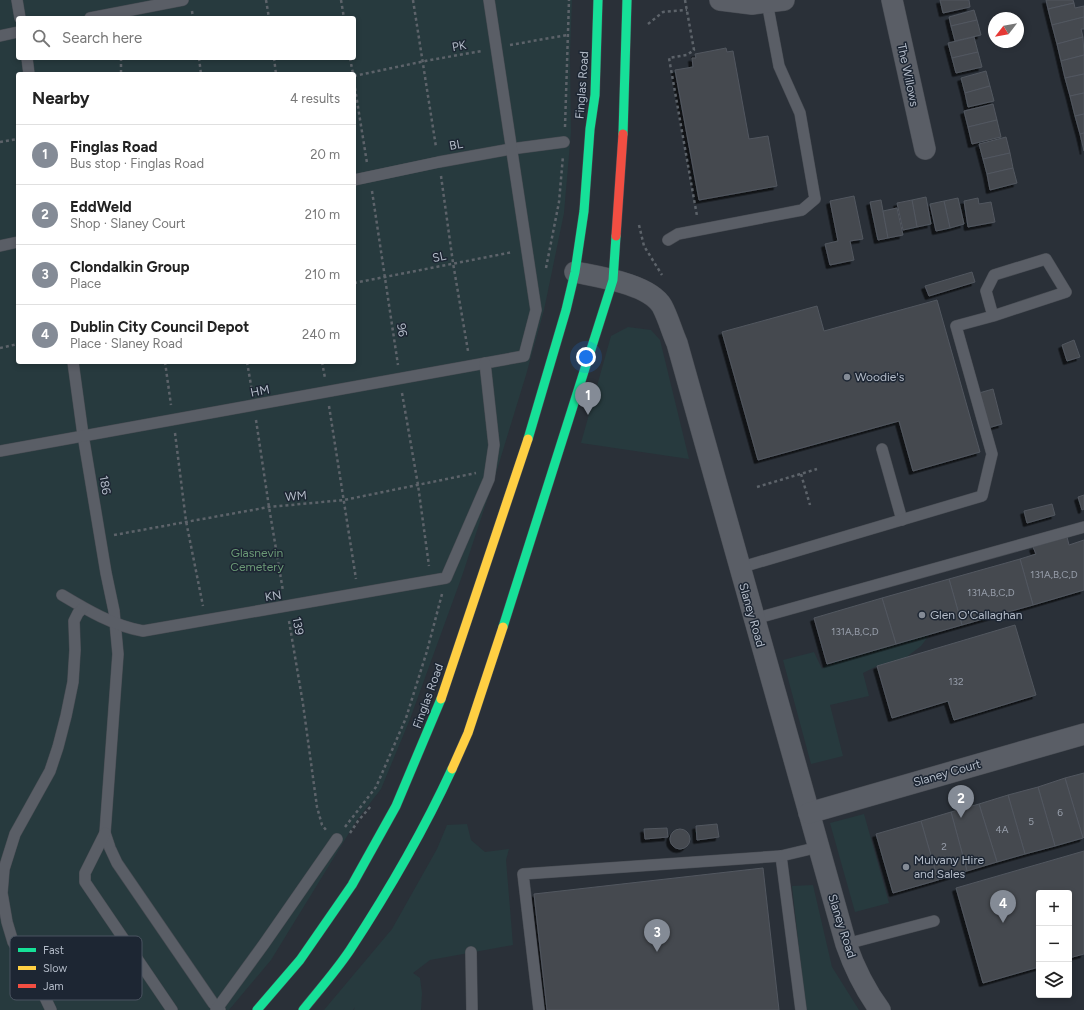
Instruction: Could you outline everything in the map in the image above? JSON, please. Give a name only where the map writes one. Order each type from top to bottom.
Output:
[{"type":"main road","name":"Finglas Road","points":[[257,1010],[300,960],[352,885],[396,806],[437,710],[526,447],[566,310],[575,272],[584,212],[590,129],[595,95],[598,0]]},
{"type":"main road","points":[[303,1010],[349,951],[397,875],[439,797],[468,733],[531,541],[613,280],[623,148],[627,0]]},
{"type":"street","points":[[720,0],[752,4],[776,1]]},
{"type":"street","name":"The Willows","points":[[892,0],[924,149]]},
{"type":"street","name":"Slaney Road","points":[[575,272],[630,285],[649,294],[661,306],[677,344],[846,944],[870,996],[880,1010]]},
{"type":"street","name":"Slaney Court","points":[[809,813],[1084,734]]},
{"type":"lane","points":[[17,0],[20,16]]},
{"type":"lane","points":[[100,16],[183,0]]},
{"type":"lane","points":[[489,0],[527,250]]},
{"type":"lane","points":[[668,240],[678,234],[802,210],[815,199],[800,113],[779,66],[776,1]]},
{"type":"lane","points":[[0,36],[16,32]]},
{"type":"lane","points":[[27,60],[29,72]]},
{"type":"lane","name":"BL","points":[[356,180],[439,162],[511,149],[564,142]]},
{"type":"lane","points":[[0,246],[16,242]]},
{"type":"lane","name":"HM","points":[[0,451],[524,356],[536,310],[527,250]]},
{"type":"lane","points":[[739,568],[982,496],[992,454],[956,326],[993,316],[1066,292],[1046,259],[994,275],[986,291],[993,316]]},
{"type":"lane","points":[[446,578],[489,479],[494,445],[485,363]]},
{"type":"lane","name":"186","points":[[73,364],[83,435],[106,573],[115,617],[118,654],[105,833]]},
{"type":"lane","points":[[882,449],[902,520]]},
{"type":"lane","points":[[754,619],[1084,527]]},
{"type":"lane","name":"KN","points":[[62,595],[83,608],[115,617],[132,629],[144,631],[446,578]]},
{"type":"lane","points":[[11,936],[2,893],[4,869],[15,834],[50,771],[58,747],[73,682],[75,650],[74,621],[78,613],[83,608]]},
{"type":"lane","points":[[105,833],[117,863],[218,1009],[337,839]]},
{"type":"lane","points":[[105,833],[86,873],[85,882],[122,936]]},
{"type":"lane","points":[[539,1010],[523,874],[781,856],[819,847]]},
{"type":"lane","points":[[781,856],[800,1010]]},
{"type":"lane","points":[[846,944],[934,921]]},
{"type":"lane","points":[[471,952],[472,1010]]},
{"type":"lane","points":[[142,966],[172,1010]]},
{"type":"lane","points":[[46,1000],[51,1010]]},
{"type":"path","points":[[266,0],[269,16]]},
{"type":"path","points":[[341,0],[344,16]]},
{"type":"path","points":[[412,0],[439,162],[453,263],[470,365]]},
{"type":"path","points":[[544,275],[559,202],[564,142],[569,0]]},
{"type":"path","points":[[685,0],[694,50],[687,55],[669,58],[699,230]]},
{"type":"path","points":[[646,26],[663,12],[687,10]]},
{"type":"path","name":"PK","points":[[356,74],[567,35]]},
{"type":"path","points":[[121,60],[122,72]]},
{"type":"path","points":[[198,60],[201,72]]},
{"type":"path","points":[[274,60],[276,72]]},
{"type":"path","points":[[350,60],[352,72]]},
{"type":"path","name":"96","points":[[356,94],[418,485],[431,580]]},
{"type":"path","points":[[0,142],[16,139]]},
{"type":"path","points":[[637,218],[644,246],[662,274]]},
{"type":"path","name":"SL","points":[[356,283],[527,250]]},
{"type":"path","points":[[0,348],[16,344]]},
{"type":"path","points":[[165,364],[174,420],[186,521],[206,620]]},
{"type":"path","name":"139","points":[[247,364],[269,507],[303,704],[318,807],[322,825],[337,839]]},
{"type":"path","points":[[322,364],[358,594]]},
{"type":"path","points":[[757,487],[817,469]]},
{"type":"path","name":"WM","points":[[100,538],[186,521],[269,507],[344,500],[485,471],[489,479]]},
{"type":"path","points":[[800,474],[810,505]]},
{"type":"path","points":[[337,839],[376,787],[406,718],[427,651],[446,578]]},
{"type":"green space","name":"Glasnevin Cemetery","points":[[0,0],[572,0],[570,55],[571,132],[564,213],[544,310],[526,375],[462,576],[410,719],[381,789],[357,820],[271,960],[229,1010],[0,1010]]},
{"type":"green space","points":[[628,327],[651,330],[660,340],[689,459],[581,443],[611,336]]},
{"type":"green space","points":[[930,634],[921,646],[905,658],[877,666],[863,673],[869,696],[830,705],[843,756],[811,764],[783,660],[814,652],[822,669],[827,664]]},
{"type":"green space","points":[[864,814],[889,903],[855,912],[830,823]]},
{"type":"green space","points":[[467,824],[471,840],[485,852],[509,849],[506,860],[513,945],[430,960],[413,973],[420,978],[422,993],[421,1010],[354,1010],[355,1007],[353,1010],[324,1010],[392,929],[437,849],[447,825]]},
{"type":"green space","points":[[813,885],[832,967],[859,1010],[806,1010],[792,886]]},
{"type":"building","points":[[940,0],[969,0],[970,7],[943,13]]},
{"type":"building","points":[[1046,0],[1073,0],[1074,3],[1048,9]]},
{"type":"building","points":[[1074,3],[1075,8],[1084,6],[1084,17],[1052,25],[1048,9]]},
{"type":"building","points":[[974,10],[977,20],[951,26],[949,17]]},
{"type":"building","points":[[1084,17],[1084,29],[1081,29],[1083,37],[1057,44],[1052,25]]},
{"type":"building","points":[[977,20],[981,35],[955,41],[951,26]]},
{"type":"building","points":[[974,37],[978,52],[952,58],[948,43]]},
{"type":"building","points":[[1083,37],[1084,55],[1061,61],[1057,44]]},
{"type":"building","points":[[726,48],[727,52],[733,51],[749,139],[768,136],[777,186],[699,200],[675,70],[693,67],[692,58],[696,58],[695,54]]},
{"type":"building","points":[[978,52],[982,67],[956,73],[952,58]]},
{"type":"building","points":[[1084,55],[1084,74],[1065,78],[1061,61]]},
{"type":"building","points":[[986,71],[990,86],[965,93],[961,78]]},
{"type":"building","points":[[1084,74],[1084,93],[1070,96],[1065,78]]},
{"type":"building","points":[[990,86],[994,101],[968,107],[965,93]]},
{"type":"building","points":[[1084,93],[1084,114],[1075,116],[1070,96]]},
{"type":"building","points":[[993,104],[997,120],[968,127],[964,111]]},
{"type":"building","points":[[1084,114],[1084,133],[1080,134],[1075,116]]},
{"type":"building","points":[[997,120],[1001,137],[972,144],[968,127]]},
{"type":"building","points":[[1084,133],[1084,151],[1080,134]]},
{"type":"building","points":[[1006,137],[1010,153],[983,159],[979,144]]},
{"type":"building","points":[[1010,153],[1013,168],[987,174],[983,159]]},
{"type":"building","points":[[1013,168],[1017,183],[990,190],[987,174]]},
{"type":"building","points":[[854,196],[863,239],[850,241],[854,260],[830,265],[825,244],[838,241],[830,201]]},
{"type":"building","points":[[926,197],[931,224],[917,227],[912,200]]},
{"type":"building","points":[[958,198],[964,224],[950,228],[944,201]]},
{"type":"building","points":[[978,198],[979,204],[991,202],[995,222],[968,227],[964,201]]},
{"type":"building","points":[[881,200],[888,238],[878,240],[870,202]]},
{"type":"building","points":[[912,200],[917,227],[903,230],[897,203]]},
{"type":"building","points":[[944,201],[950,228],[936,231],[930,204]]},
{"type":"building","points":[[897,208],[903,235],[888,238],[883,211]]},
{"type":"building","points":[[972,272],[975,282],[929,296],[925,286]]},
{"type":"building","name":"Woodie's","points":[[937,300],[980,452],[913,471],[899,421],[758,460],[722,332],[817,306],[824,331]]},
{"type":"building","points":[[1074,340],[1080,357],[1067,361],[1062,345]]},
{"type":"building","points":[[993,389],[1002,424],[988,428],[979,393]]},
{"type":"building","points":[[1084,495],[1084,509],[1082,510],[1078,497]]},
{"type":"building","points":[[1052,504],[1055,515],[1027,523],[1024,511]]},
{"type":"building","points":[[1067,537],[1069,545],[1084,540],[1084,590],[1033,605],[1020,559],[1036,554],[1033,547]]},
{"type":"building","points":[[1020,559],[1033,605],[962,625],[949,579]]},
{"type":"building","points":[[949,579],[962,625],[896,644],[882,598]]},
{"type":"building","points":[[882,598],[896,644],[827,664],[814,618]]},
{"type":"building","points":[[1015,625],[1036,695],[954,720],[948,701],[892,718],[877,666]]},
{"type":"building","points":[[1084,773],[1084,837],[1083,838],[1065,778]]},
{"type":"building","points":[[1065,778],[1083,838],[1055,846],[1038,787]]},
{"type":"building","points":[[1038,787],[1055,846],[1025,854],[1008,795]]},
{"type":"building","points":[[1008,795],[1025,854],[997,862],[979,804]]},
{"type":"building","points":[[979,804],[997,862],[967,871],[951,812]]},
{"type":"building","points":[[951,812],[967,871],[938,880],[921,821]]},
{"type":"building","points":[[921,821],[938,880],[893,893],[876,834]]},
{"type":"building","points":[[717,824],[719,837],[697,840],[696,826]]},
{"type":"building","points":[[667,828],[668,837],[645,839],[644,829]]},
{"type":"building","points":[[676,829],[684,829],[690,835],[690,843],[684,849],[676,849],[670,843],[670,835]]},
{"type":"building","points":[[1084,851],[1084,954],[1072,957],[1072,890],[1036,890],[1036,968],[983,983],[956,888]]},
{"type":"building","points":[[763,868],[779,1010],[547,1010],[534,894]]},
{"type":"traffic: fast","points":[[528,439],[566,310],[575,272],[584,211],[590,129],[595,95],[598,0]]},
{"type":"traffic: fast","points":[[623,134],[627,0]]},
{"type":"traffic: fast","points":[[503,627],[613,280],[616,236]]},
{"type":"traffic: fast","points":[[257,1010],[300,960],[352,885],[396,806],[441,699]]},
{"type":"traffic: fast","points":[[303,1010],[345,958],[378,906],[417,839],[452,769]]},
{"type":"traffic: slow","points":[[441,699],[528,439]]},
{"type":"traffic: slow","points":[[452,769],[468,733],[503,627]]},
{"type":"traffic: jam","points":[[616,236],[623,134]]},
{"type":"place","name":"Woodie's","points":[[847,377]]},
{"type":"place","name":"Finglas Road","points":[[588,415]]},
{"type":"place","name":"Glen O'Callaghan","points":[[922,615]]},
{"type":"place","name":"EddWeld","points":[[961,818]]},
{"type":"place","name":"Mulvany Hire and Sales","points":[[906,867]]},
{"type":"place","name":"Dublin City Council Depot","points":[[1003,923]]},
{"type":"place","name":"Clondalkin Group","points":[[657,952]]}]
